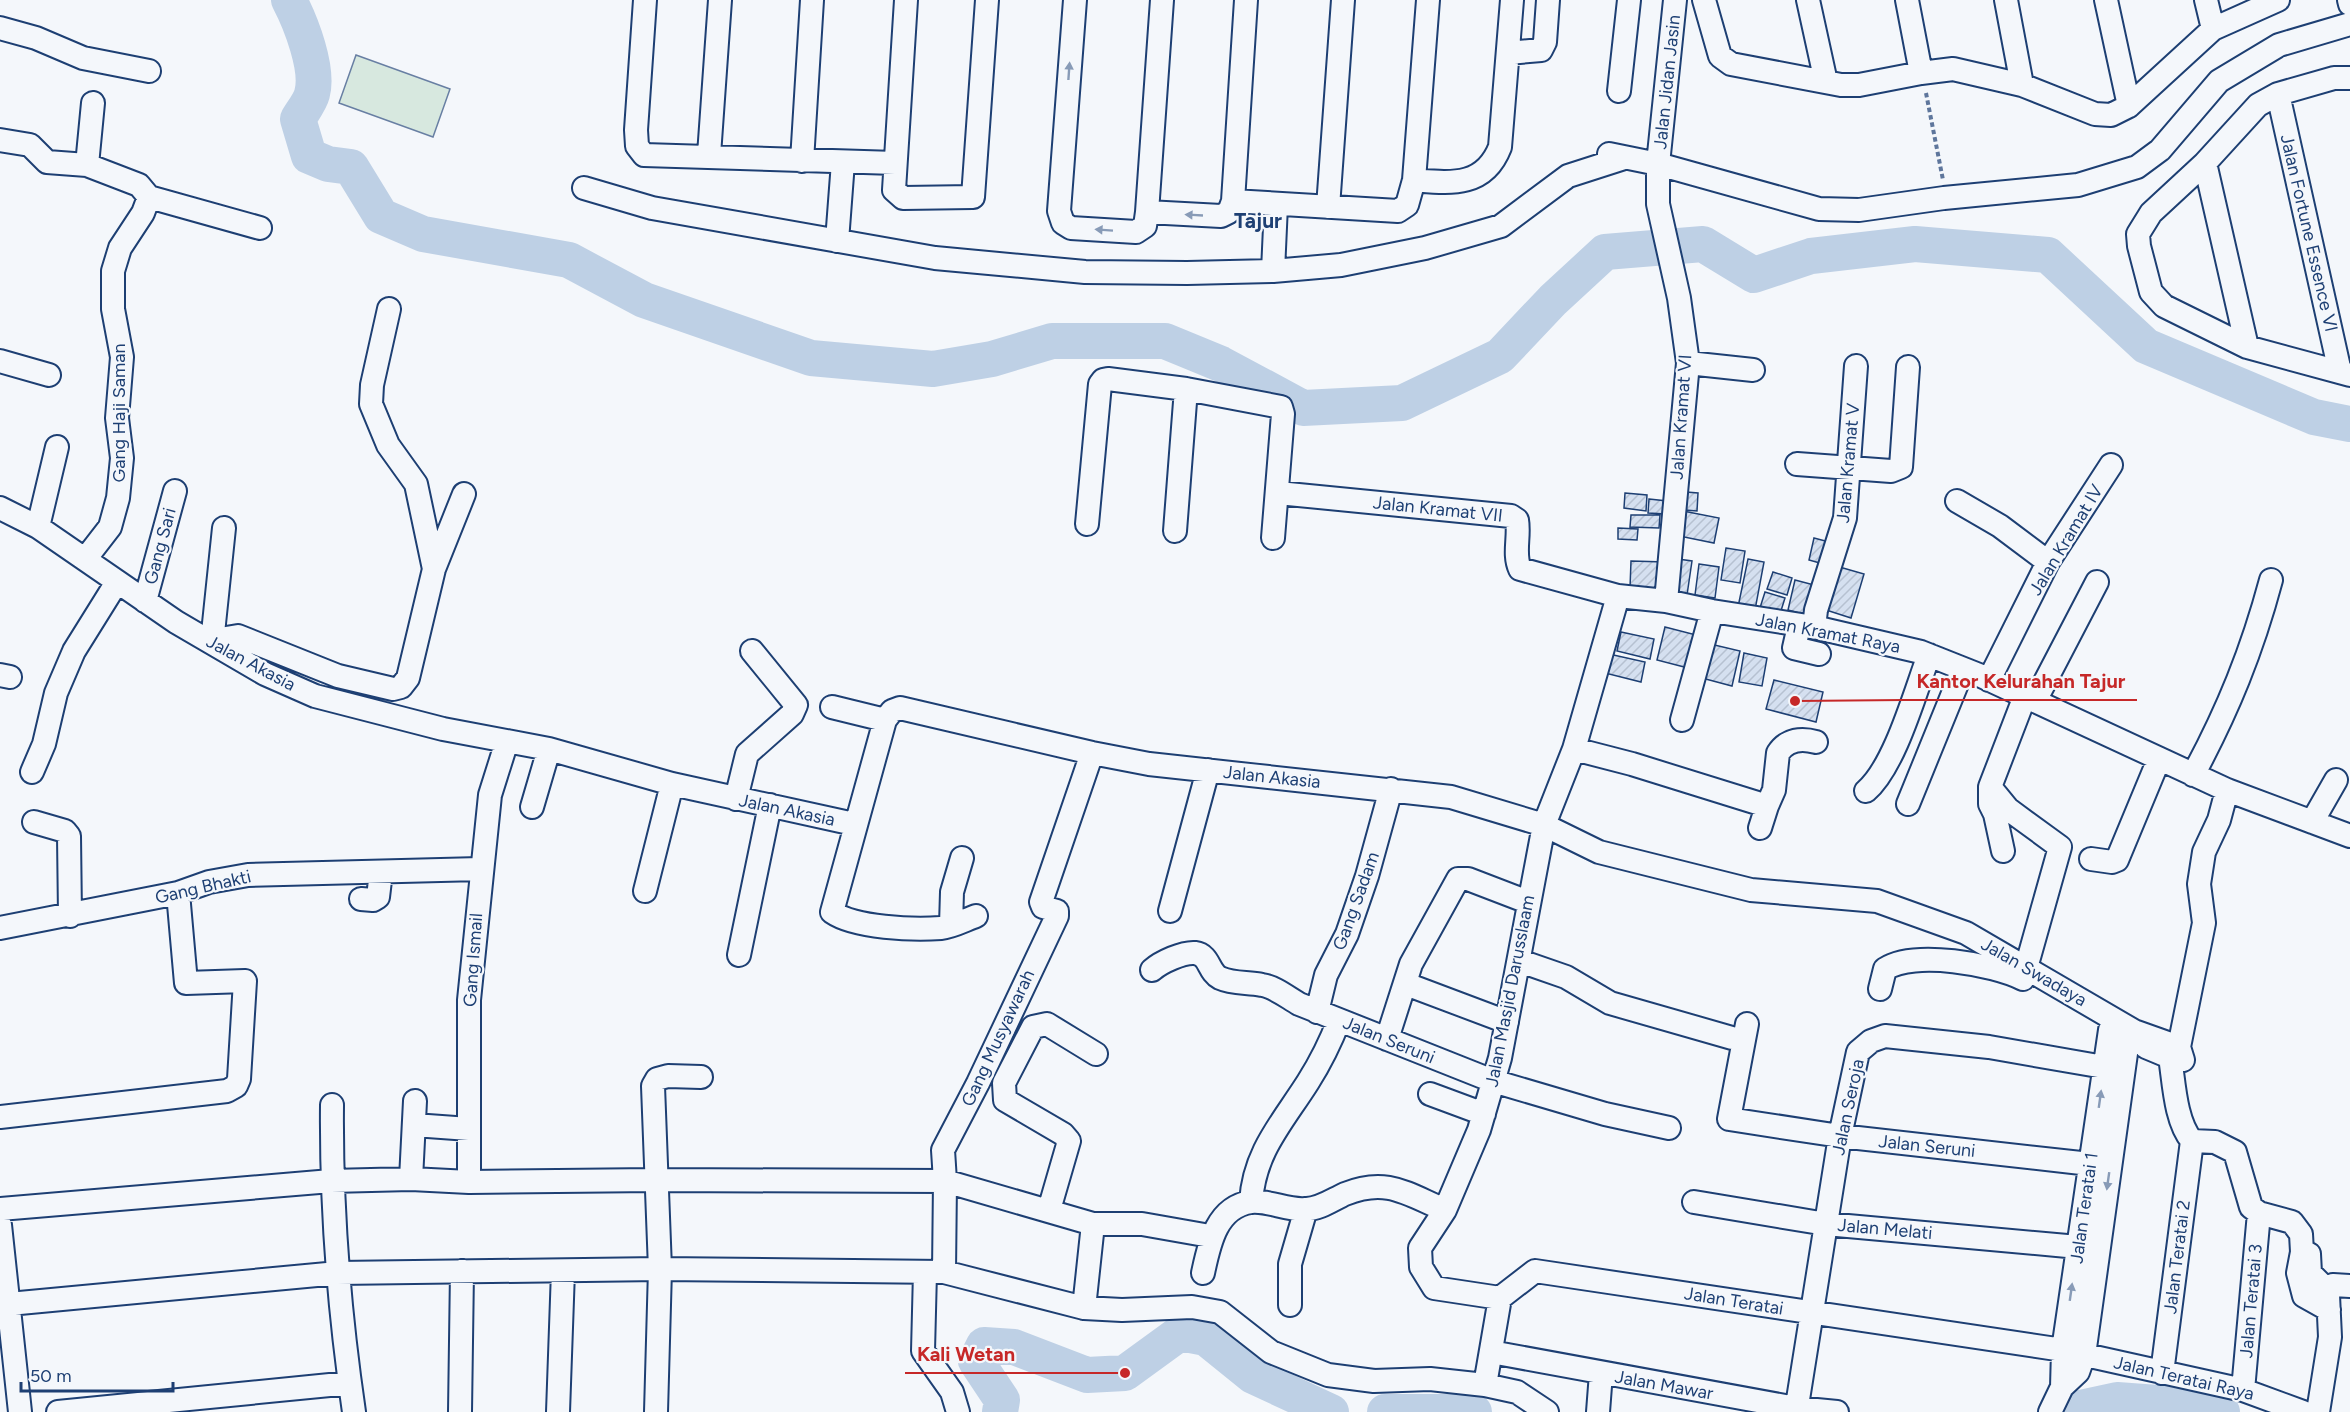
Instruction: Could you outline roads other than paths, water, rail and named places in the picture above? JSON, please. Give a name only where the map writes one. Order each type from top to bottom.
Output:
[{"type":"street","points":[[645,0],[637,146],[644,154],[895,163]]},
{"type":"street","points":[[710,155],[720,0]]},
{"type":"street","points":[[802,161],[812,0]]},
{"type":"street","points":[[906,0],[894,190],[903,198],[973,197],[987,0]]},
{"type":"street","points":[[1075,0],[1059,211],[1063,223],[1071,228],[1136,232],[1145,226],[1147,212],[1162,0]]},
{"type":"street","points":[[1147,212],[1221,216],[1229,212],[1233,201],[1246,0]]},
{"type":"street","points":[[1328,207],[1343,0]]},
{"type":"street","points":[[1233,201],[1398,211],[1407,205],[1414,180],[1428,0]]},
{"type":"street","points":[[1414,180],[1459,183],[1476,176],[1495,160],[1500,147],[1512,0]]},
{"type":"street","points":[[1509,53],[1540,50],[1545,42],[1548,0]]},
{"type":"street","points":[[1619,91],[1629,0]]},
{"type":"street","name":"Jalan Jidan Jasin","points":[[1658,165],[1675,0]]},
{"type":"street","points":[[1704,0],[1720,56],[1731,64],[1826,82],[1859,85],[1953,69],[2022,85],[2095,114],[2111,115],[2129,106],[2213,29],[2278,0]]},
{"type":"street","points":[[1808,0],[1826,82]]},
{"type":"street","points":[[1907,0],[1921,73]]},
{"type":"street","points":[[2006,0],[2022,85]]},
{"type":"street","points":[[2106,0],[2129,106]]},
{"type":"street","points":[[2206,0],[2213,29]]},
{"type":"street","points":[[584,188],[652,208],[935,258],[1085,272],[1341,265],[1425,248],[1501,226],[1568,176],[1624,158],[1658,165],[1819,209],[1859,210],[1944,198],[2078,185],[2137,167],[2160,150],[2219,81],[2278,45],[2350,24]]},
{"type":"street","points":[[0,28],[36,38],[83,58],[149,71]]},
{"type":"street","points":[[2345,373],[2247,347],[2155,299],[2139,246],[2141,225],[2205,162],[2258,105],[2278,94],[2334,78],[2350,78]]},
{"type":"street","name":"Jalan Fortune Essence VI","points":[[2278,94],[2345,373]]},
{"type":"street","points":[[87,165],[93,103]]},
{"type":"street","points":[[0,140],[30,145],[47,162],[87,165],[139,185],[149,197],[260,228]]},
{"type":"street","points":[[837,241],[843,162]]},
{"type":"street","points":[[2205,162],[2247,347]]},
{"type":"street","name":"Jalan Kramat VI","points":[[1658,165],[1658,204],[1679,298],[1688,363],[1666,601]]},
{"type":"street","name":"Gang Haji Saman","points":[[86,558],[110,527],[118,498],[122,458],[117,418],[122,357],[113,309],[113,271],[120,248],[144,213],[149,197]]},
{"type":"street","points":[[1277,266],[1284,205]]},
{"type":"street","points":[[389,309],[372,385],[371,404],[388,445],[416,484],[434,569]]},
{"type":"street","points":[[0,361],[49,375]]},
{"type":"street","points":[[1688,363],[1753,370]]},
{"type":"street","name":"Jalan Kramat V","points":[[1819,654],[1794,648],[1816,610],[1844,524],[1856,366]]},
{"type":"street","points":[[1797,464],[1891,471],[1901,467],[1908,367]]},
{"type":"street","points":[[1087,524],[1102,380],[1186,389],[1281,407],[1283,414],[1273,538]]},
{"type":"street","points":[[1175,531],[1186,389]]},
{"type":"street","points":[[38,527],[57,447]]},
{"type":"street","name":"Jalan Kramat IV","points":[[1989,680],[2049,562],[2111,465]]},
{"type":"street","name":"Gang Sari","points":[[145,602],[175,491]]},
{"type":"street","name":"Jalan Kramat VII","points":[[1278,493],[1511,516],[1517,520],[1519,528],[1517,562],[1520,569],[1618,596]]},
{"type":"street","points":[[224,528],[211,642],[238,636],[338,676],[393,688],[401,687],[408,678],[434,569],[464,494]]},
{"type":"street","points":[[1957,501],[2000,526],[2049,562]]},
{"type":"street","name":"Jalan Akasia","points":[[0,508],[38,527],[86,558],[145,602],[211,642],[265,674],[315,696],[443,729],[549,749],[672,784],[854,824],[885,720],[892,711],[900,708],[1149,764],[1451,797],[1544,825]]},
{"type":"street","points":[[2193,774],[2223,718],[2256,634],[2271,580]]},
{"type":"street","points":[[32,772],[44,744],[56,693],[74,651],[117,582]]},
{"type":"street","points":[[2002,851],[1995,814],[1990,804],[1990,788],[2030,698],[2097,582]]},
{"type":"street","points":[[1544,825],[1574,749],[1618,596]]},
{"type":"street","name":"Jalan Kramat Raya","points":[[1618,596],[1666,601],[1807,627],[1929,655],[2030,698],[2227,790],[2350,836]]},
{"type":"street","points":[[1682,720],[1712,611]]},
{"type":"street","points":[[736,799],[747,754],[792,714],[796,705],[752,651]]},
{"type":"street","points":[[1866,791],[1876,783],[1886,765],[1929,655]]},
{"type":"street","points":[[1908,804],[1963,669]]},
{"type":"street","points":[[832,706],[885,720]]},
{"type":"street","name":"Gang Ismail","points":[[469,1182],[469,1000],[480,869],[490,795],[507,741]]},
{"type":"street","points":[[1760,828],[1774,790],[1778,753],[1781,748],[1796,741],[1816,742]]},
{"type":"street","points":[[532,807],[549,749]]},
{"type":"street","points":[[1574,749],[1632,764],[1767,806]]},
{"type":"street","name":"Gang Musyawarah","points":[[945,1181],[943,1150],[978,1083],[1057,916],[1057,911],[1042,904],[1092,753]]},
{"type":"street","points":[[2091,859],[2112,862],[2117,860],[2159,759]]},
{"type":"street","points":[[1170,911],[1208,770]]},
{"type":"street","points":[[2312,822],[2336,780]]},
{"type":"street","points":[[645,891],[672,784]]},
{"type":"street","points":[[1990,788],[2008,809],[2060,847],[2014,966]]},
{"type":"street","name":"Gang Sadam","points":[[1317,1011],[1326,975],[1347,934],[1367,876],[1391,789]]},
{"type":"street","points":[[2227,790],[2219,820],[2204,852],[2199,884],[2204,923],[2179,1047],[2191,1115],[2203,1132],[2243,1140],[2254,1192],[2267,1208],[2290,1212],[2310,1221],[2312,1228],[2307,1266],[2328,1300],[2340,1342],[2319,1412]]},
{"type":"street","points":[[739,955],[770,805]]},
{"type":"street","points":[[34,822],[65,831],[69,836],[70,916]]},
{"type":"street","points":[[854,824],[832,912],[856,922],[903,928],[943,928],[976,916]]},
{"type":"street","name":"Jalan Masjid Darusslaam","points":[[1500,1298],[1434,1288],[1421,1268],[1420,1248],[1445,1210],[1484,1114],[1520,961],[1528,902],[1544,825]]},
{"type":"street","name":"Jalan Swadaya","points":[[1544,825],[1599,852],[1751,890],[1878,901],[1966,933],[2014,966],[2134,1031],[2179,1047]]},
{"type":"street","points":[[951,925],[952,891],[962,858]]},
{"type":"street","name":"Gang Bhakti","points":[[0,928],[178,893],[208,882],[248,875],[480,869]]},
{"type":"street","points":[[361,899],[373,900],[378,897],[381,872]]},
{"type":"street","points":[[1387,1039],[1411,964],[1458,879],[1468,879],[1528,902]]},
{"type":"street","points":[[0,1118],[227,1091],[236,1086],[239,1079],[245,981],[186,983],[178,893]]},
{"type":"street","name":"Jalan Seruni","points":[[1152,970],[1165,962],[1192,953],[1199,954],[1206,958],[1217,977],[1263,985],[1317,1011],[1493,1081],[1605,1114],[1669,1128]]},
{"type":"street","name":"Jalan Seruni","points":[[1520,961],[1566,977],[1610,1003],[1739,1031],[1729,1119],[1840,1136],[2090,1164]]},
{"type":"street","points":[[1880,989],[1885,969],[1901,962],[1930,961],[2014,966],[2098,1019],[2119,1035],[2170,1057],[2178,1106],[2188,1135],[2192,1141],[2215,1142],[2235,1152],[2251,1207],[2259,1213],[2292,1222],[2301,1234],[2302,1252],[2298,1273],[2304,1296],[2328,1300]]},
{"type":"street","points":[[1406,984],[1507,1022]]},
{"type":"street","points":[[1251,1202],[1252,1177],[1272,1135],[1309,1081],[1339,1020]]},
{"type":"street","points":[[1049,1210],[1069,1141],[1063,1134],[1005,1100],[1004,1083],[1033,1026],[1047,1024],[1096,1054]]},
{"type":"street","name":"Jalan Teratai 1","points":[[2074,1352],[2078,1247],[2104,1067],[2119,1035]]},
{"type":"street","name":"Jalan Teratai 1","points":[[2050,1412],[2062,1387],[2074,1352],[2119,1035]]},
{"type":"street","name":"Jalan Seroja","points":[[1796,1410],[1840,1136],[1858,1052],[1871,1041],[1885,1036],[1989,1047],[2104,1067]]},
{"type":"street","points":[[656,1412],[660,1269],[653,1086],[657,1079],[668,1076],[701,1077]]},
{"type":"street","points":[[1430,1095],[1484,1114]]},
{"type":"street","points":[[411,1179],[415,1101]]},
{"type":"street","points":[[332,1105],[331,1181],[338,1273],[354,1412]]},
{"type":"street","points":[[414,1125],[468,1129]]},
{"type":"street","name":"Jalan Teratai 2","points":[[2162,1373],[2192,1141]]},
{"type":"street","points":[[0,1209],[331,1181],[411,1179],[469,1182],[945,1181],[1093,1224],[1142,1224],[1210,1236]]},
{"type":"street","points":[[945,1181],[923,1351],[952,1392],[958,1412]]},
{"type":"street","points":[[1203,1273],[1210,1236],[1224,1217],[1251,1202],[1306,1209],[1318,1208],[1353,1191],[1383,1185],[1445,1210]]},
{"type":"street","name":"Jalan Melati","points":[[1694,1202],[1826,1224],[2078,1247]]},
{"type":"street","points":[[1290,1305],[1290,1264],[1306,1209]]},
{"type":"street","name":"Jalan Teratai 3","points":[[2243,1390],[2259,1213]]},
{"type":"street","points":[[1083,1308],[1093,1224]]},
{"type":"street","points":[[0,1225],[20,1412]]},
{"type":"street","points":[[9,1304],[338,1273],[660,1269],[934,1272],[1083,1308],[1122,1310],[1192,1307],[1220,1312],[1271,1352],[1328,1375],[1374,1381],[1430,1379],[1485,1384],[1517,1392],[1547,1412]]},
{"type":"street","points":[[460,1412],[462,1271]]},
{"type":"street","points":[[558,1412],[563,1271]]},
{"type":"street","name":"Jalan Teratai","points":[[1500,1298],[1535,1271],[2074,1352]]},
{"type":"street","points":[[2328,1300],[2333,1285],[2350,1286]]},
{"type":"street","points":[[1485,1384],[1500,1298]]},
{"type":"street","name":"Jalan Mawar","points":[[1491,1352],[1796,1410],[1837,1412]]},
{"type":"street","name":"Jalan Teratai Raya","points":[[2074,1352],[2243,1390],[2303,1412]]},
{"type":"street","points":[[1598,1412],[1601,1373]]},
{"type":"street","points":[[58,1412],[350,1383]]},
{"type":"waterway","points":[[289,0],[299,21],[313,72],[312,94],[298,119],[309,156],[328,164],[351,167],[381,216],[423,234],[569,260],[644,300],[811,358],[933,369],[992,359],[1052,341],[1165,341],[1221,364],[1303,408],[1402,403],[1500,356],[1553,300],[1605,252],[1703,244],[1754,275],[1811,256],[1915,244],[2048,255],[2146,346],[2314,417],[2350,424]]},
{"type":"waterway","points":[[1000,1412],[1002,1400],[976,1361],[984,1345],[1014,1347],[1087,1375],[1125,1373],[1180,1333],[1206,1338],[1253,1376],[1331,1412]]},
{"type":"waterway","points":[[2079,1412],[2080,1408],[2117,1400],[2198,1406],[2222,1412]]},
{"type":"waterway","points":[[1385,1412],[1474,1412]]},
{"type":"place","name":"Kantor Kelurahan Tajur","points":[[1795,701]]},
{"type":"place","name":"Kali Wetan","points":[[1125,1373]]},
{"type":"district","name":"Tajur","points":[[1258,221]]}]
